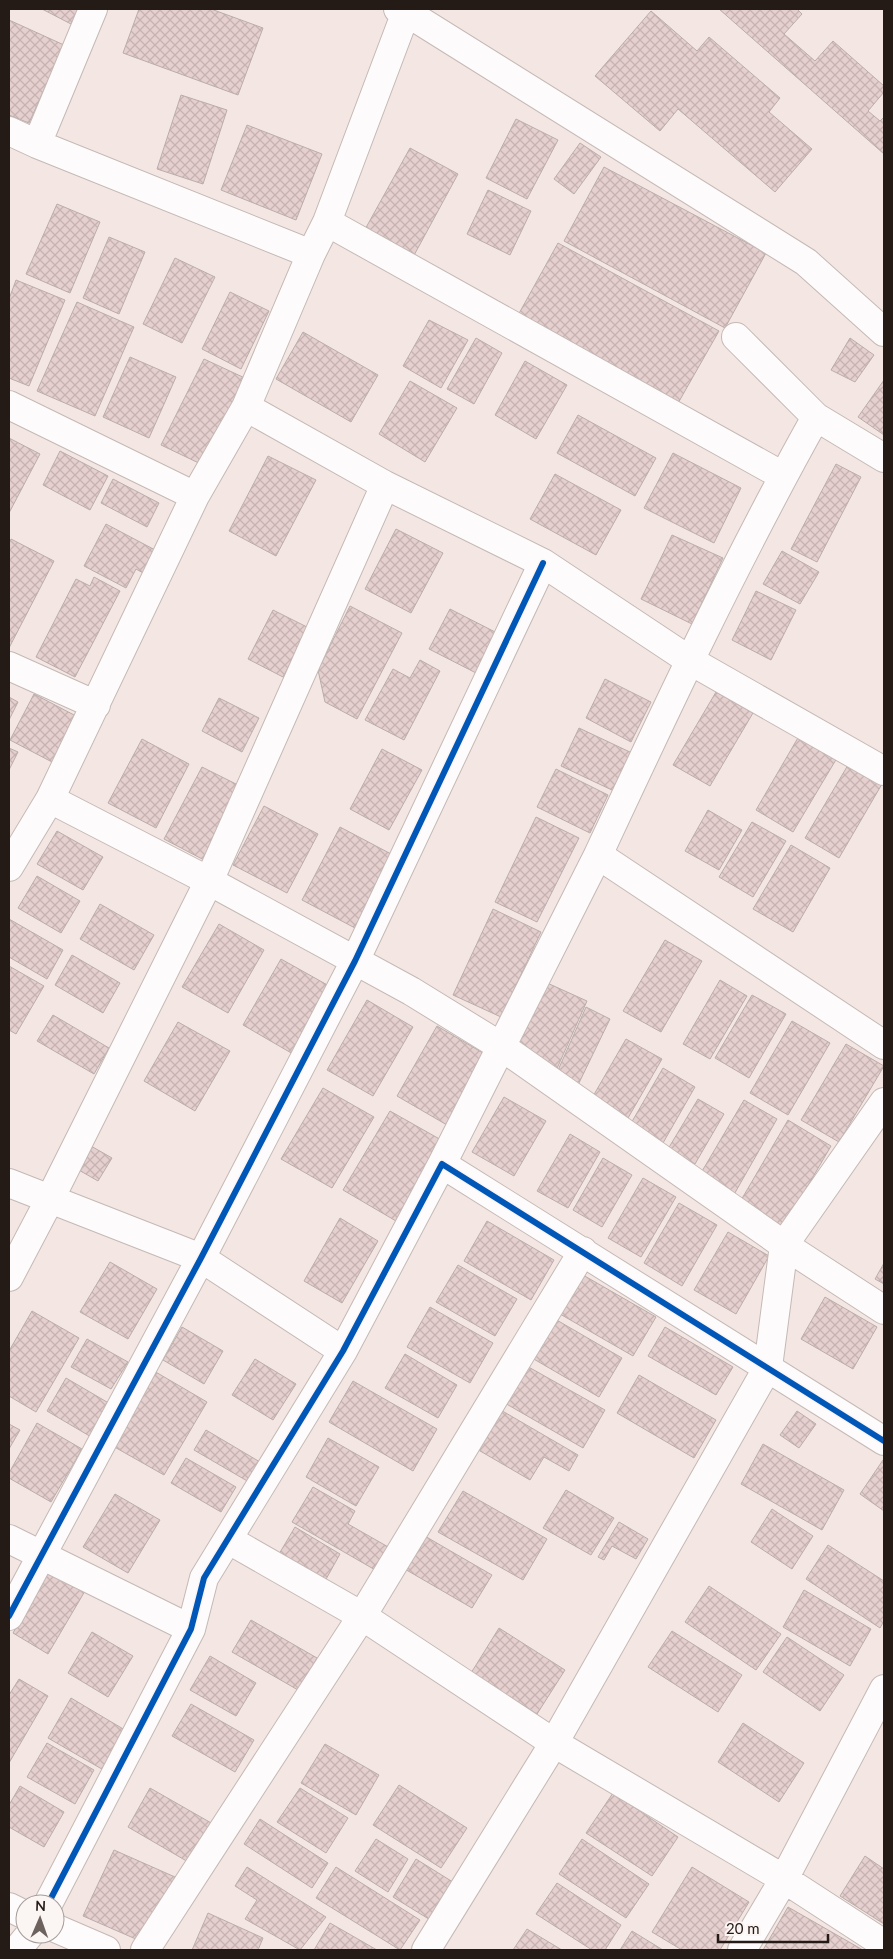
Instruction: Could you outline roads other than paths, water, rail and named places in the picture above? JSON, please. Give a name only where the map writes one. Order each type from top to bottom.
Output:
[{"type":"street","points":[[37,144],[93,9]]},
{"type":"street","points":[[9,867],[50,799],[196,496],[246,407],[311,254],[327,222],[402,10],[806,262],[884,332]]},
{"type":"street","points":[[9,131],[311,254]]},
{"type":"street","points":[[327,222],[783,476]]},
{"type":"street","points":[[736,337],[816,417],[884,458]]},
{"type":"street","points":[[9,405],[196,496]]},
{"type":"street","points":[[246,407],[385,485],[543,563],[689,660],[884,771]]},
{"type":"street","points":[[53,1894],[190,1629],[204,1578],[344,1350],[502,1047],[598,855],[689,660],[783,476],[816,417]]},
{"type":"street","points":[[9,1277],[50,1200],[208,881],[385,485]]},
{"type":"street","points":[[9,1616],[201,1258],[355,961],[543,563]]},
{"type":"street","points":[[9,666],[96,705]]},
{"type":"street","points":[[50,799],[208,881],[411,991],[502,1047],[784,1245],[884,1310]]},
{"type":"street","points":[[598,855],[884,1045]]},
{"type":"street","points":[[426,1950],[554,1742],[768,1366],[784,1245],[884,1102]]},
{"type":"street","points":[[442,1164],[768,1366],[884,1441]]},
{"type":"street","points":[[9,1183],[201,1258],[344,1350]]},
{"type":"street","points":[[144,1950],[362,1616],[583,1251]]},
{"type":"street","points":[[9,1539],[190,1629]]},
{"type":"street","points":[[229,1540],[362,1616],[554,1742],[784,1879],[884,1944]]},
{"type":"street","points":[[742,1950],[784,1879],[884,1689]]},
{"type":"street","points":[[65,1932],[106,1950]]}]
